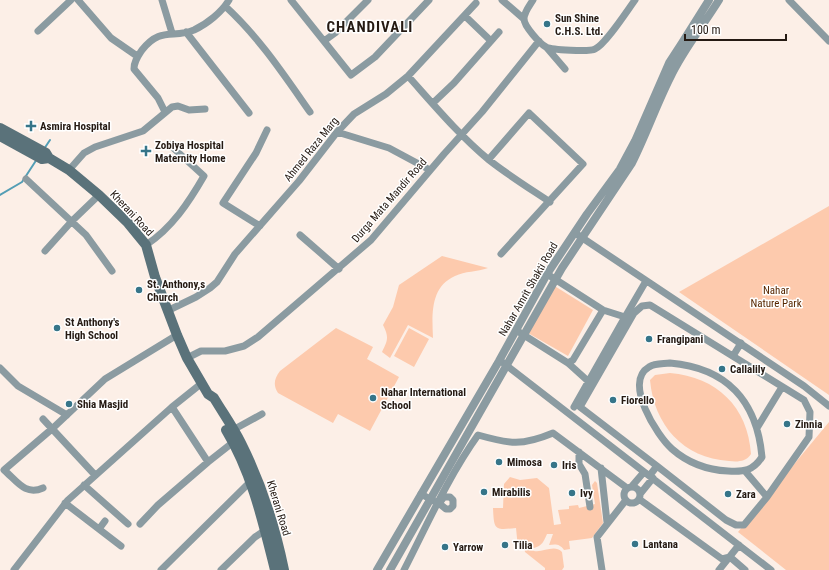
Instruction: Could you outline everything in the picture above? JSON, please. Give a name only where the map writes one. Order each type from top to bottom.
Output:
[{"type":"main road","name":"Kherani Road","points":[[0,128],[42,155]]},
{"type":"main road","name":"Kherani Road","points":[[0,136],[42,155],[70,170],[128,223],[146,245],[167,311],[187,358],[208,394],[207,400],[233,436],[260,485],[276,567]]},
{"type":"main road","name":"Kherani Road","points":[[233,436],[269,528]]},
{"type":"street","points":[[38,31],[71,0]]},
{"type":"street","points":[[78,0],[111,38],[137,56]]},
{"type":"street","points":[[162,0],[172,33]]},
{"type":"street","points":[[291,0],[352,75],[375,57],[429,0]]},
{"type":"street","points":[[324,41],[340,28],[368,0]]},
{"type":"street","points":[[502,0],[524,19]]},
{"type":"street","points":[[533,0],[525,12],[524,19],[526,26],[565,69]]},
{"type":"street","points":[[547,48],[582,51],[595,50],[604,41],[635,0]]},
{"type":"street","name":"Nahar Amrit Shakti Road","points":[[390,570],[472,431],[555,280],[632,163],[641,145],[666,77],[669,63],[709,0]]},
{"type":"street","points":[[789,0],[829,41]]},
{"type":"street","name":"Nahar Amrit Shakti Road","points":[[377,570],[499,361],[547,274],[620,168],[635,141],[666,77],[680,60],[717,1]]},
{"type":"street","points":[[165,112],[158,98],[134,69],[134,63],[137,56],[149,42],[158,35],[194,30],[206,22],[227,3],[237,17],[261,44],[310,112]]},
{"type":"street","name":"Ahmed Raza Marg","points":[[167,311],[196,297],[214,285],[235,254],[299,181],[337,132],[352,116],[386,94],[408,76],[476,3]]},
{"type":"street","points":[[465,16],[491,41]]},
{"type":"street","points":[[186,32],[249,113]]},
{"type":"street","points":[[433,103],[454,83],[499,32]]},
{"type":"street","name":"Durga Mata Mandir Road","points":[[187,358],[201,350],[225,351],[244,346],[258,337],[339,269],[371,240],[489,103],[539,41]]},
{"type":"street","points":[[408,76],[461,135],[515,179],[550,202]]},
{"type":"street","points":[[70,170],[84,153],[95,146],[143,131],[172,107],[178,106],[189,110],[205,109]]},
{"type":"street","points":[[489,159],[529,113],[583,164],[501,254]]},
{"type":"street","points":[[260,226],[223,203],[253,158],[267,130]]},
{"type":"street","points":[[337,132],[389,148],[430,170]]},
{"type":"street","points":[[146,245],[157,238],[179,215],[191,199],[204,176],[170,145]]},
{"type":"street","points":[[26,179],[86,235],[112,271]]},
{"type":"street","points":[[45,251],[72,221],[99,195]]},
{"type":"street","points":[[574,233],[741,343],[804,386],[829,406]]},
{"type":"street","points":[[300,235],[339,269]]},
{"type":"street","points":[[547,274],[603,310],[625,317]]},
{"type":"street","points":[[574,407],[646,280]]},
{"type":"street","points":[[539,290],[547,294]]},
{"type":"street","points":[[650,305],[782,386],[804,400],[810,412],[810,437],[767,497],[744,525],[736,525],[726,520],[580,407],[634,313],[642,306],[650,305]]},
{"type":"street","points":[[568,363],[573,360],[603,310]]},
{"type":"street","points":[[516,330],[568,363],[589,382]]},
{"type":"street","points":[[43,488],[35,492],[27,491],[4,470],[67,416],[106,379],[177,335]]},
{"type":"street","points":[[734,356],[741,343]]},
{"type":"street","points":[[499,361],[771,570]]},
{"type":"street","points":[[656,364],[683,364],[708,372],[719,378],[739,395],[747,405],[757,428],[762,457],[756,465],[745,471],[706,468],[694,463],[672,449],[663,440],[648,418],[641,393],[640,378],[648,367],[656,364]]},
{"type":"street","points":[[0,368],[18,386],[67,416]]},
{"type":"street","points":[[19,568],[84,485],[172,407],[202,383]]},
{"type":"street","points":[[757,428],[782,386]]},
{"type":"street","points":[[172,407],[208,462]]},
{"type":"street","points":[[140,524],[158,505],[208,462],[233,436],[262,414]]},
{"type":"street","points":[[43,419],[53,428],[95,475]]},
{"type":"street","points":[[404,570],[466,452],[478,435],[498,441],[517,443],[536,440],[553,433],[601,468],[630,487],[639,490],[640,497],[722,559],[730,557]]},
{"type":"street","points":[[579,452],[579,464],[585,474],[590,507]]},
{"type":"street","points":[[626,500],[624,495],[630,487],[649,475],[657,466]]},
{"type":"street","points":[[601,468],[608,522]]},
{"type":"street","points":[[745,471],[767,497]]},
{"type":"street","points":[[626,500],[633,503],[640,497],[649,475]]},
{"type":"street","points":[[161,570],[250,482]]},
{"type":"street","points":[[84,485],[128,524]]},
{"type":"street","points":[[421,494],[432,497],[441,502]]},
{"type":"street","points":[[64,513],[67,505],[78,495]]},
{"type":"street","points":[[602,570],[596,537],[626,500]]},
{"type":"street","points":[[67,505],[121,546]]},
{"type":"street","points":[[99,529],[105,521]]},
{"type":"street","points":[[221,570],[255,537],[269,528]]},
{"type":"street","points":[[719,570],[739,545]]},
{"type":"street","points":[[730,557],[746,570]]},
{"type":"green space","name":"Nahar Nature Park","points":[[829,206],[829,395],[679,292]]},
{"type":"green space","points":[[442,256],[488,268],[459,274],[447,281],[441,287],[434,302],[432,320],[433,338],[408,325],[390,358],[382,352],[387,338],[383,325],[393,307],[399,285]]},
{"type":"green space","points":[[553,285],[593,310],[568,356],[528,333]]},
{"type":"green space","points":[[336,328],[373,347],[367,359],[399,377],[370,431],[338,414],[333,423],[278,393],[275,387],[275,379],[280,371]]},
{"type":"green space","points":[[409,328],[429,339],[414,367],[394,356]]},
{"type":"green space","points":[[670,373],[687,376],[702,381],[727,397],[744,422],[749,437],[751,454],[747,459],[729,461],[713,459],[685,446],[674,436],[665,425],[658,411],[650,380],[655,375]]},
{"type":"green space","points":[[829,422],[829,570],[786,570],[738,532]]},
{"type":"green space","points":[[510,477],[520,480],[537,478],[549,488],[554,525],[561,524],[558,510],[569,509],[569,506],[578,505],[579,508],[595,504],[592,485],[595,481],[597,483],[603,523],[592,538],[569,541],[570,549],[564,550],[558,545],[549,545],[553,534],[547,534],[542,543],[537,547],[534,548],[524,543],[518,548],[516,528],[500,529],[495,525],[493,516],[493,508],[503,508],[504,484]]},
{"type":"green space","points":[[525,546],[534,551],[552,549],[559,550],[562,552],[564,567],[562,570],[545,570],[545,568],[525,552]]},
{"type":"waterway","points":[[44,149],[50,140]]},
{"type":"waterway","points":[[0,195],[22,182],[37,159]]},
{"type":"place","name":"Sun Shine C.H.S. Ltd.","points":[[547,24]]},
{"type":"place","name":"Asmira Hospital","points":[[31,126]]},
{"type":"place","name":"Zobiya Hospital Maternity Home","points":[[146,151]]},
{"type":"place","name":"St. Anthony,s Church","points":[[139,290]]},
{"type":"place","name":"St Anthony's High School","points":[[57,328]]},
{"type":"place","name":"Frangipani","points":[[649,339]]},
{"type":"place","name":"Callalily","points":[[722,369]]},
{"type":"place","name":"Nahar International School","points":[[373,398]]},
{"type":"place","name":"Fiorello","points":[[613,400]]},
{"type":"place","name":"Shia Masjid","points":[[69,404]]},
{"type":"place","name":"Zinnia","points":[[787,424]]},
{"type":"place","name":"Mimosa","points":[[499,462]]},
{"type":"place","name":"Iris","points":[[554,465]]},
{"type":"place","name":"Mirabilis","points":[[484,492]]},
{"type":"place","name":"Ivy","points":[[572,493]]},
{"type":"place","name":"Zara","points":[[728,494]]},
{"type":"place","name":"Lantana","points":[[635,544]]},
{"type":"place","name":"Tilia","points":[[505,545]]},
{"type":"place","name":"Yarrow","points":[[445,547]]},
{"type":"district","name":"CHANDIVALI","points":[[370,27]]}]
